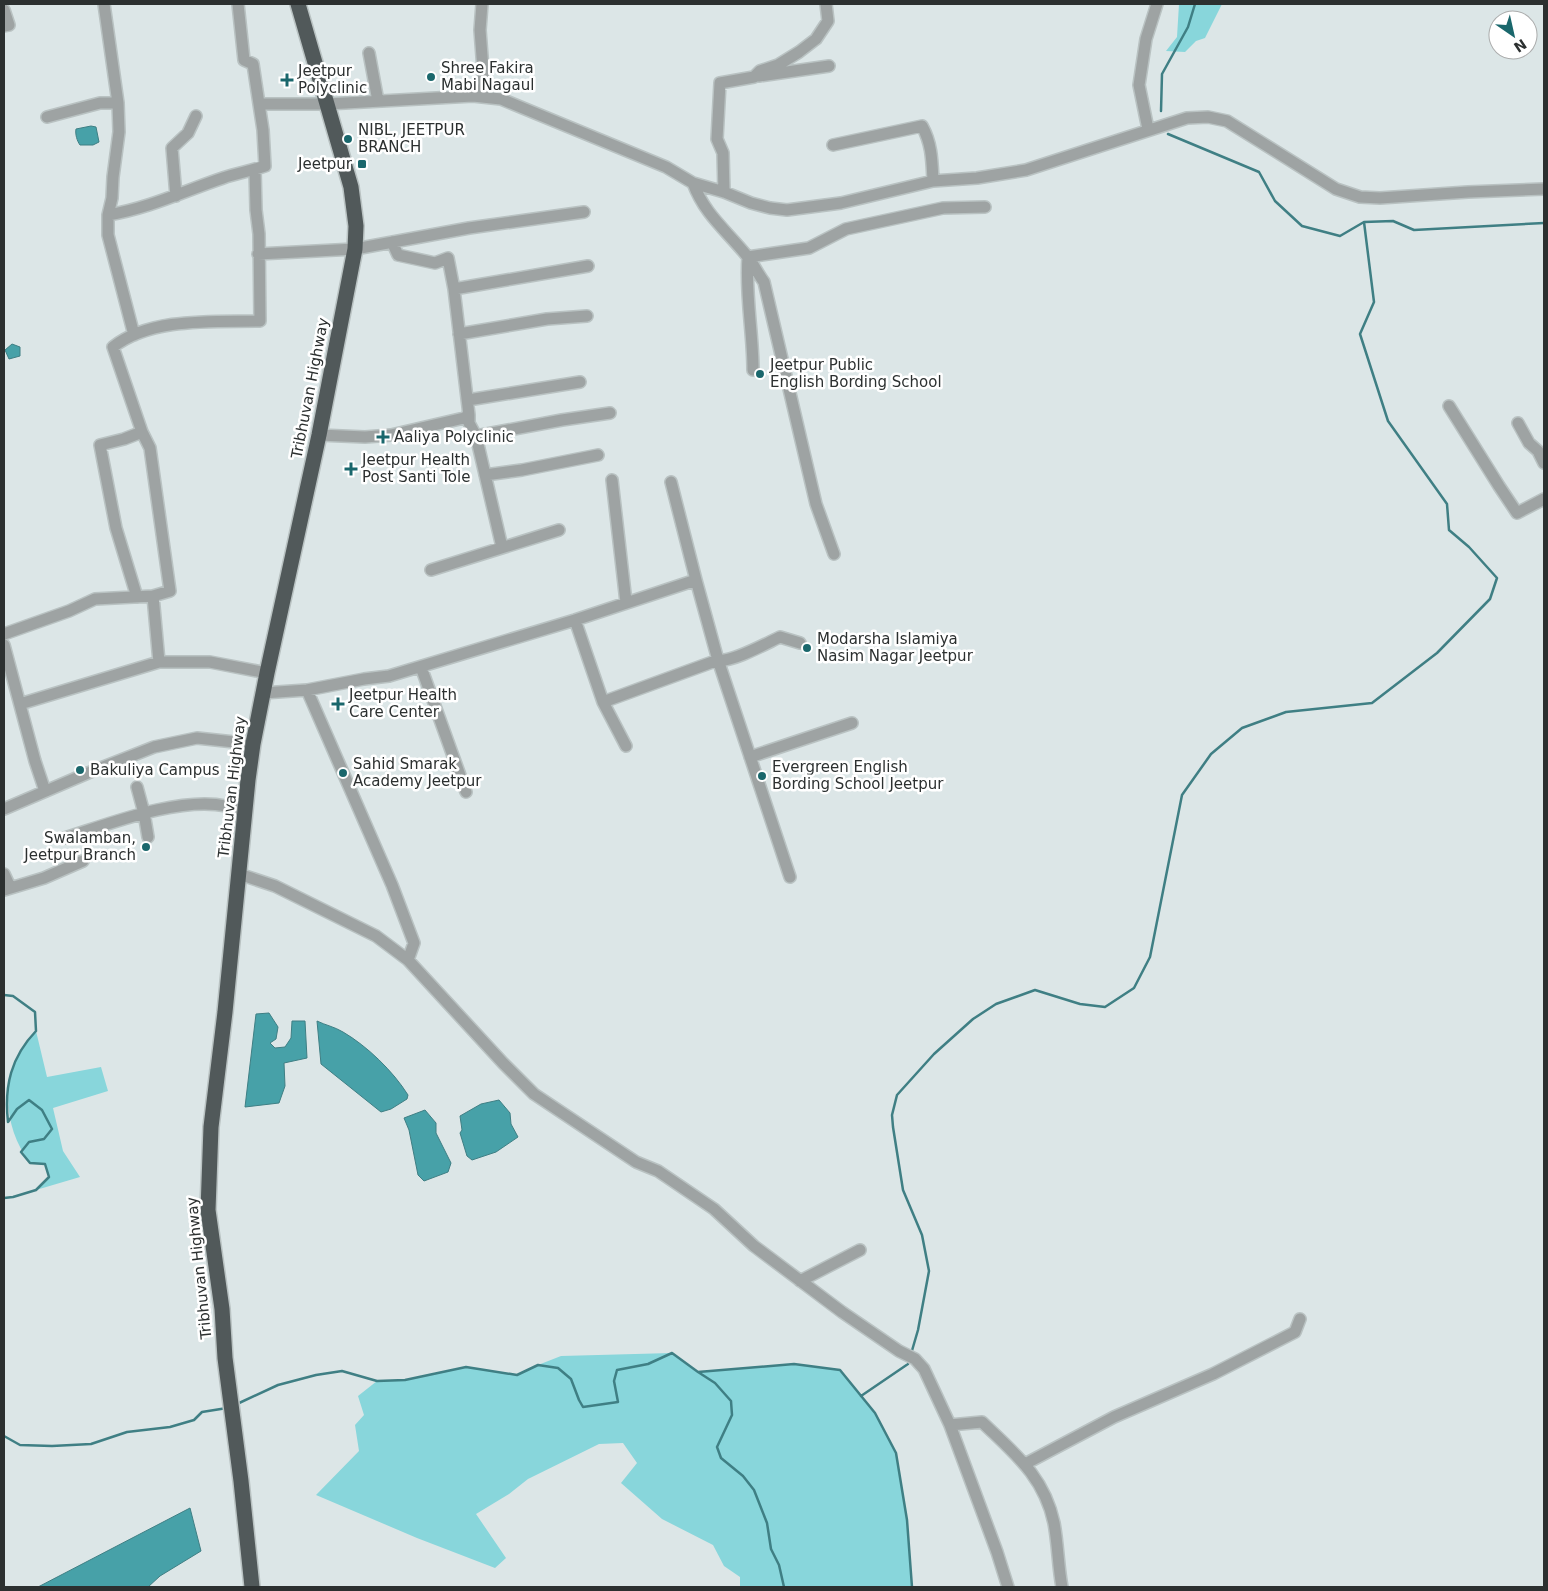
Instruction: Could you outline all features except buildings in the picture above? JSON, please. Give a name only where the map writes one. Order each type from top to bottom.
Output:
[{"type":"highway","name":"Tribhuvan Highway","points":[[252,1587],[242,1481],[225,1358],[222,1309],[208,1210],[211,1127],[225,1012],[244,812],[254,744],[267,673],[319,435],[355,249],[356,226],[351,187],[298,4]]},
{"type":"street","points":[[104,4],[118,103],[119,132],[112,198],[108,215],[108,235],[134,335]]},
{"type":"street","points":[[108,215],[126,212],[176,196],[224,177],[264,166],[263,130],[254,64],[244,60],[238,4]]},
{"type":"street","points":[[482,4],[480,30],[484,83],[482,97]]},
{"type":"street","points":[[754,77],[760,71],[778,65],[816,39],[828,21],[826,4]]},
{"type":"street","points":[[1148,130],[1139,85],[1146,39],[1157,4]]},
{"type":"street","points":[[4,10],[9,25],[4,26]]},
{"type":"street","points":[[369,53],[378,101]]},
{"type":"street","points":[[724,192],[724,152],[717,139],[720,83],[829,66]]},
{"type":"street","points":[[259,104],[327,104],[473,96],[501,99],[666,167],[693,183],[724,192],[751,203],[788,210],[840,203],[934,181],[976,178],[1026,170],[1187,118],[1208,117],[1227,121],[1336,189],[1360,197],[1380,198],[1544,189]]},
{"type":"street","points":[[47,117],[100,103],[118,103]]},
{"type":"street","points":[[176,196],[172,148],[188,133],[196,116]]},
{"type":"street","points":[[833,145],[922,126],[928,136],[932,153],[934,181]]},
{"type":"street","points":[[4,634],[69,611],[95,598],[153,596],[170,591],[150,448],[142,432],[113,347],[123,338],[161,326],[260,321],[259,234],[255,170]]},
{"type":"street","points":[[693,183],[699,198],[709,212],[748,256],[764,282],[816,504],[834,554]]},
{"type":"street","points":[[748,256],[809,248],[846,229],[943,208],[985,207]]},
{"type":"street","points":[[258,254],[355,249],[470,228],[584,212]]},
{"type":"street","points":[[392,242],[398,255],[435,263],[448,258],[454,289],[468,400],[469,423],[476,436],[502,547]]},
{"type":"street","points":[[748,256],[747,290],[753,347],[753,370]]},
{"type":"street","points":[[454,289],[588,266]]},
{"type":"street","points":[[459,334],[547,319],[587,316]]},
{"type":"street","points":[[468,400],[580,382]]},
{"type":"street","points":[[1449,406],[1517,513],[1544,499]]},
{"type":"street","points":[[476,436],[610,413]]},
{"type":"street","points":[[319,435],[365,437],[391,435],[464,418],[469,415]]},
{"type":"street","points":[[1518,423],[1530,443],[1538,451],[1544,463]]},
{"type":"street","points":[[137,597],[116,528],[100,445],[142,432]]},
{"type":"street","points":[[485,475],[522,470],[598,455]]},
{"type":"street","points":[[612,480],[626,602]]},
{"type":"street","points":[[671,482],[718,660],[790,877]]},
{"type":"street","points":[[431,570],[559,530]]},
{"type":"street","points":[[263,693],[306,690],[389,676],[575,620],[696,580]]},
{"type":"street","points":[[153,596],[159,662]]},
{"type":"street","points":[[575,620],[603,702],[626,746]]},
{"type":"street","points":[[603,702],[718,660],[723,662],[780,637],[800,643]]},
{"type":"street","points":[[4,645],[35,761],[45,791]]},
{"type":"street","points":[[20,704],[159,662],[210,662],[267,673]]},
{"type":"street","points":[[421,667],[466,792]]},
{"type":"street","points":[[306,690],[388,877],[414,942],[408,960]]},
{"type":"street","points":[[750,757],[852,723]]},
{"type":"street","points":[[4,809],[154,746],[197,738],[254,744]]},
{"type":"street","points":[[137,787],[148,837]]},
{"type":"street","points":[[65,838],[144,813],[194,804],[224,806],[244,812]]},
{"type":"street","points":[[4,874],[7,888],[44,878],[83,861]]},
{"type":"street","points":[[239,874],[275,886],[376,936],[408,960],[534,1094],[636,1162],[658,1171],[714,1209],[754,1246],[800,1281],[899,1351],[915,1359],[924,1369],[950,1425],[1008,1587]]},
{"type":"street","points":[[800,1281],[860,1250]]},
{"type":"street","points":[[1026,1464],[1114,1417],[1213,1374],[1296,1332],[1300,1319]]},
{"type":"street","points":[[950,1425],[982,1422],[1026,1464],[1045,1494],[1052,1516],[1062,1587]]},
{"type":"shaded area","points":[[1179,4],[1222,4],[1205,38],[1196,41],[1185,52],[1166,51],[1177,37]]},
{"type":"shaded area","points":[[96,127],[99,142],[93,145],[80,145],[76,137],[76,129]]},
{"type":"shaded area","points":[[12,344],[20,347],[20,356],[9,359],[5,350]]},
{"type":"shaded area","points":[[269,1013],[278,1027],[276,1039],[270,1043],[275,1048],[285,1047],[291,1038],[292,1021],[305,1021],[307,1058],[284,1063],[285,1086],[279,1103],[245,1107],[256,1014]]},
{"type":"shaded area","points":[[317,1021],[343,1032],[370,1052],[395,1077],[408,1095],[407,1099],[391,1109],[381,1112],[321,1064]]},
{"type":"shaded area","points":[[36,1031],[47,1077],[101,1067],[108,1091],[53,1108],[63,1151],[80,1177],[36,1190],[49,1177],[45,1164],[30,1163],[20,1147],[13,1131],[8,1096],[10,1078],[16,1062],[24,1046]]},
{"type":"shaded area","points":[[499,1100],[510,1113],[511,1124],[518,1137],[496,1152],[472,1160],[467,1156],[460,1133],[462,1130],[460,1116],[481,1104]]},
{"type":"shaded area","points":[[425,1110],[436,1123],[436,1133],[451,1163],[448,1172],[424,1181],[418,1175],[409,1130],[404,1118]]},
{"type":"shaded area","points":[[672,1353],[698,1372],[794,1364],[840,1370],[875,1413],[896,1453],[907,1520],[912,1587],[740,1587],[740,1577],[724,1566],[713,1545],[662,1519],[621,1483],[637,1463],[623,1443],[599,1444],[528,1479],[509,1494],[476,1514],[506,1558],[495,1568],[417,1538],[316,1495],[359,1451],[355,1425],[364,1415],[358,1396],[377,1381],[405,1380],[466,1367],[517,1375],[561,1356]]},
{"type":"shaded area","points":[[190,1508],[201,1551],[160,1576],[148,1587],[38,1587]]},
{"type":"waterway","points":[[1161,111],[1162,74],[1188,27],[1195,4]]},
{"type":"waterway","points":[[911,1354],[918,1330],[929,1271],[922,1235],[903,1190],[892,1115],[897,1095],[934,1054],[973,1019],[996,1004],[1035,990],[1080,1004],[1105,1007],[1134,988],[1150,957],[1182,795],[1211,754],[1242,728],[1286,712],[1372,703],[1437,653],[1490,599],[1497,578],[1469,547],[1449,530],[1447,504],[1388,421],[1360,334],[1374,302],[1364,222],[1340,236],[1302,226],[1275,201],[1259,172],[1168,134]]},
{"type":"waterway","points":[[1364,222],[1393,221],[1414,230],[1544,223]]},
{"type":"waterway","points":[[4,995],[13,996],[35,1012],[36,1031],[21,1051],[11,1073],[7,1096],[8,1122],[17,1109],[29,1100],[42,1110],[52,1129],[44,1139],[29,1142],[21,1152],[30,1163],[45,1164],[49,1177],[36,1190],[4,1198]]},
{"type":"waterway","points":[[237,1404],[278,1385],[316,1375],[342,1371],[377,1381],[405,1380],[466,1367],[517,1375],[538,1365],[558,1368],[571,1379],[583,1407],[618,1402],[614,1381],[617,1370],[648,1364],[672,1353],[715,1383],[731,1401],[732,1415],[717,1447],[721,1458],[743,1476],[754,1490],[767,1523],[771,1549],[779,1565],[784,1587]]},
{"type":"waterway","points":[[861,1396],[908,1364],[909,1360]]},
{"type":"waterway","points":[[698,1372],[794,1364],[840,1370],[875,1413],[896,1453],[907,1520],[912,1587]]},
{"type":"waterway","points":[[4,1436],[20,1445],[91,1444],[127,1432],[170,1427],[194,1420],[202,1412],[227,1408]]},
{"type":"place","name":"Shree Fakira Mabi Nagaul","points":[[431,77]]},
{"type":"place","name":"Jeetpur Polyclinic","points":[[287,80]]},
{"type":"place","name":"NIBL, JEETPUR BRANCH","points":[[348,139]]},
{"type":"place","name":"Jeetpur","points":[[362,164]]},
{"type":"place","name":"Jeetpur Public English Bording School","points":[[760,374]]},
{"type":"place","name":"Aaliya Polyclinic","points":[[383,437]]},
{"type":"place","name":"Jeetpur Health Post Santi Tole","points":[[351,469]]},
{"type":"place","name":"Modarsha Islamiya Nasim Nagar Jeetpur","points":[[807,648]]},
{"type":"place","name":"Jeetpur Health Care Center","points":[[338,704]]},
{"type":"place","name":"Bakuliya Campus","points":[[80,770]]},
{"type":"place","name":"Sahid Smarak Academy Jeetpur","points":[[343,773]]},
{"type":"place","name":"Evergreen English Bording School Jeetpur","points":[[762,776]]},
{"type":"place","name":"Swalamban, Jeetpur Branch","points":[[146,847]]}]
